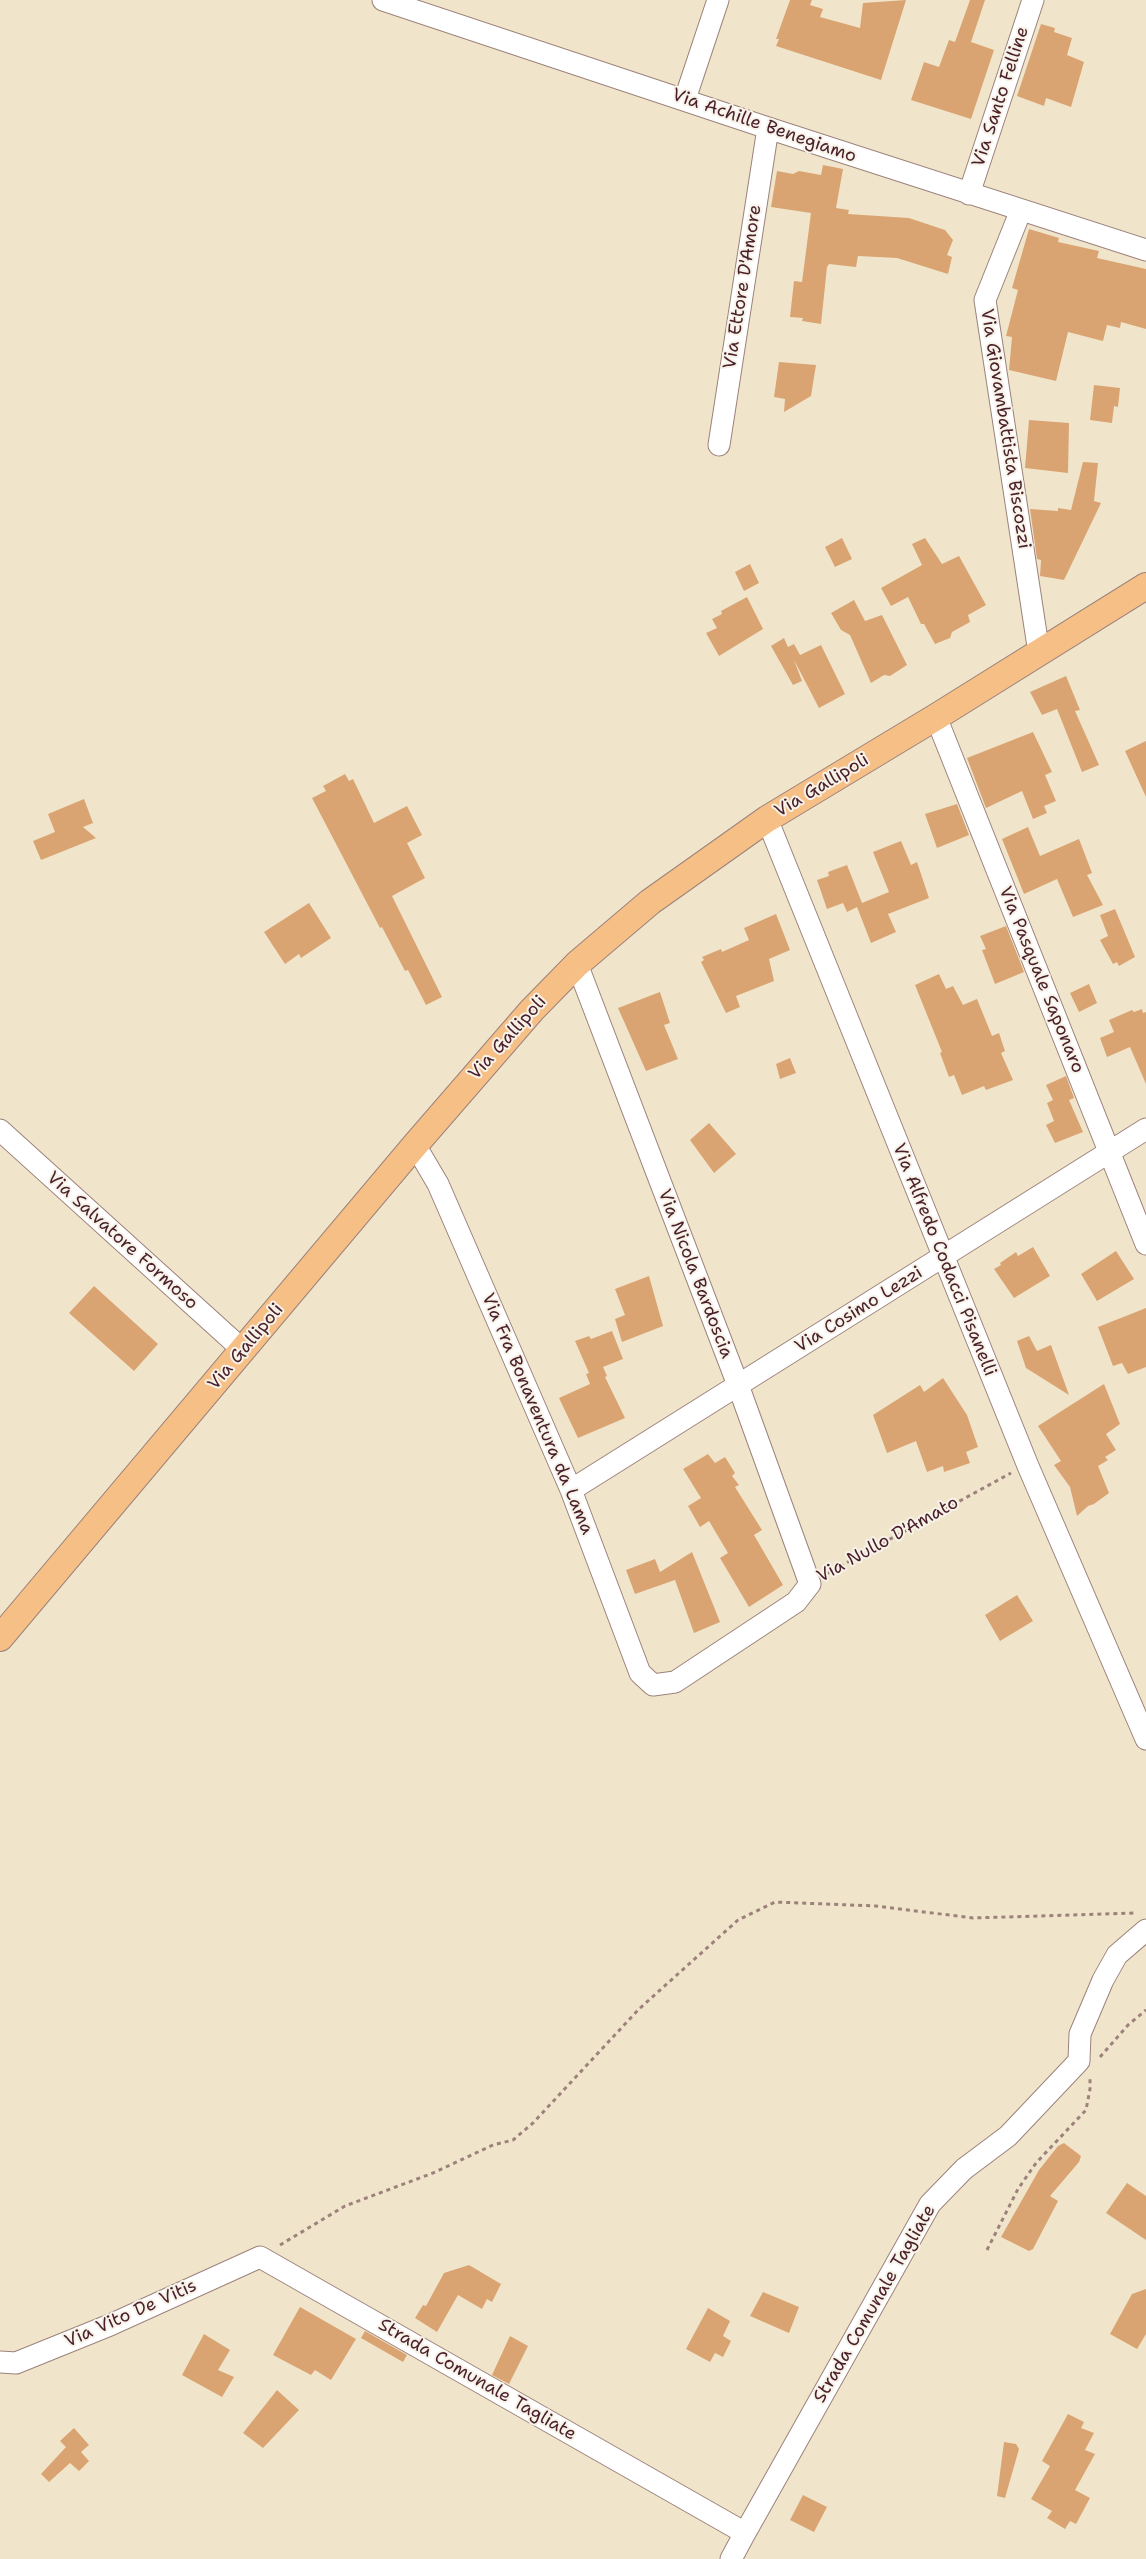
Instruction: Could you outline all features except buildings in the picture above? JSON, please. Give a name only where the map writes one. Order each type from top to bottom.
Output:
[{"type":"main road","name":"Via Gallipoli","points":[[0,1638],[244,1351],[415,1145],[532,1010],[576,964],[650,902],[767,819],[936,717],[1146,586]]},
{"type":"street","name":"Via Achille Benegiamo","points":[[383,0],[969,194],[1146,250]]},
{"type":"street","points":[[685,99],[718,0]]},
{"type":"street","name":"Via Santo Felline","points":[[969,194],[1033,0]]},
{"type":"street","name":"Via Ettore D'Amore","points":[[719,445],[768,128]]},
{"type":"street","name":"Via Giovambattista Biscozzi","points":[[1021,210],[986,300],[1039,653]]},
{"type":"street","name":"Via Pasquale Saponaro","points":[[936,717],[1146,1244]]},
{"type":"street","name":"Via Alfredo Codacci Pisanelli","points":[[767,819],[942,1258],[1028,1466],[1146,1739]]},
{"type":"street","name":"Via Nicola Bardoscia","points":[[576,964],[738,1385],[810,1584]]},
{"type":"street","name":"Via Cosimo Lezzi","points":[[571,1490],[1146,1129]]},
{"type":"street","name":"Via Salvatore Formoso","points":[[0,1130],[244,1351]]},
{"type":"street","name":"Via Fra Bonaventura da Lama","points":[[415,1145],[438,1184],[571,1490],[640,1673],[653,1685]]},
{"type":"street","name":"Via Nullo D'Amato","points":[[653,1685],[675,1682],[796,1602],[810,1584]]},
{"type":"street","name":"Strada Comunale Tagliate","points":[[731,2559],[930,2204],[964,2169],[1008,2136],[1079,2061],[1080,2034],[1103,1980],[1117,1955],[1141,1921]]},
{"type":"street","name":"Via Vito De Vitis","points":[[0,2362],[16,2363],[110,2325],[260,2257]]},
{"type":"street","name":"Strada Comunale Tagliate","points":[[260,2257],[745,2533]]},
{"type":"path","name":"Via Nullo D'Amato","points":[[810,1584],[996,1479],[1028,1466]]},
{"type":"path","points":[[260,2257],[345,2206],[433,2172],[494,2145],[512,2140],[532,2124],[639,2009],[738,1920],[775,1902],[876,1906],[973,1918],[1141,1921]]},
{"type":"path","points":[[1094,2064],[1128,2025],[1146,2010]]},
{"type":"path","points":[[987,2250],[1018,2189],[1036,2163],[1086,2110],[1090,2089],[1088,2071]]}]
